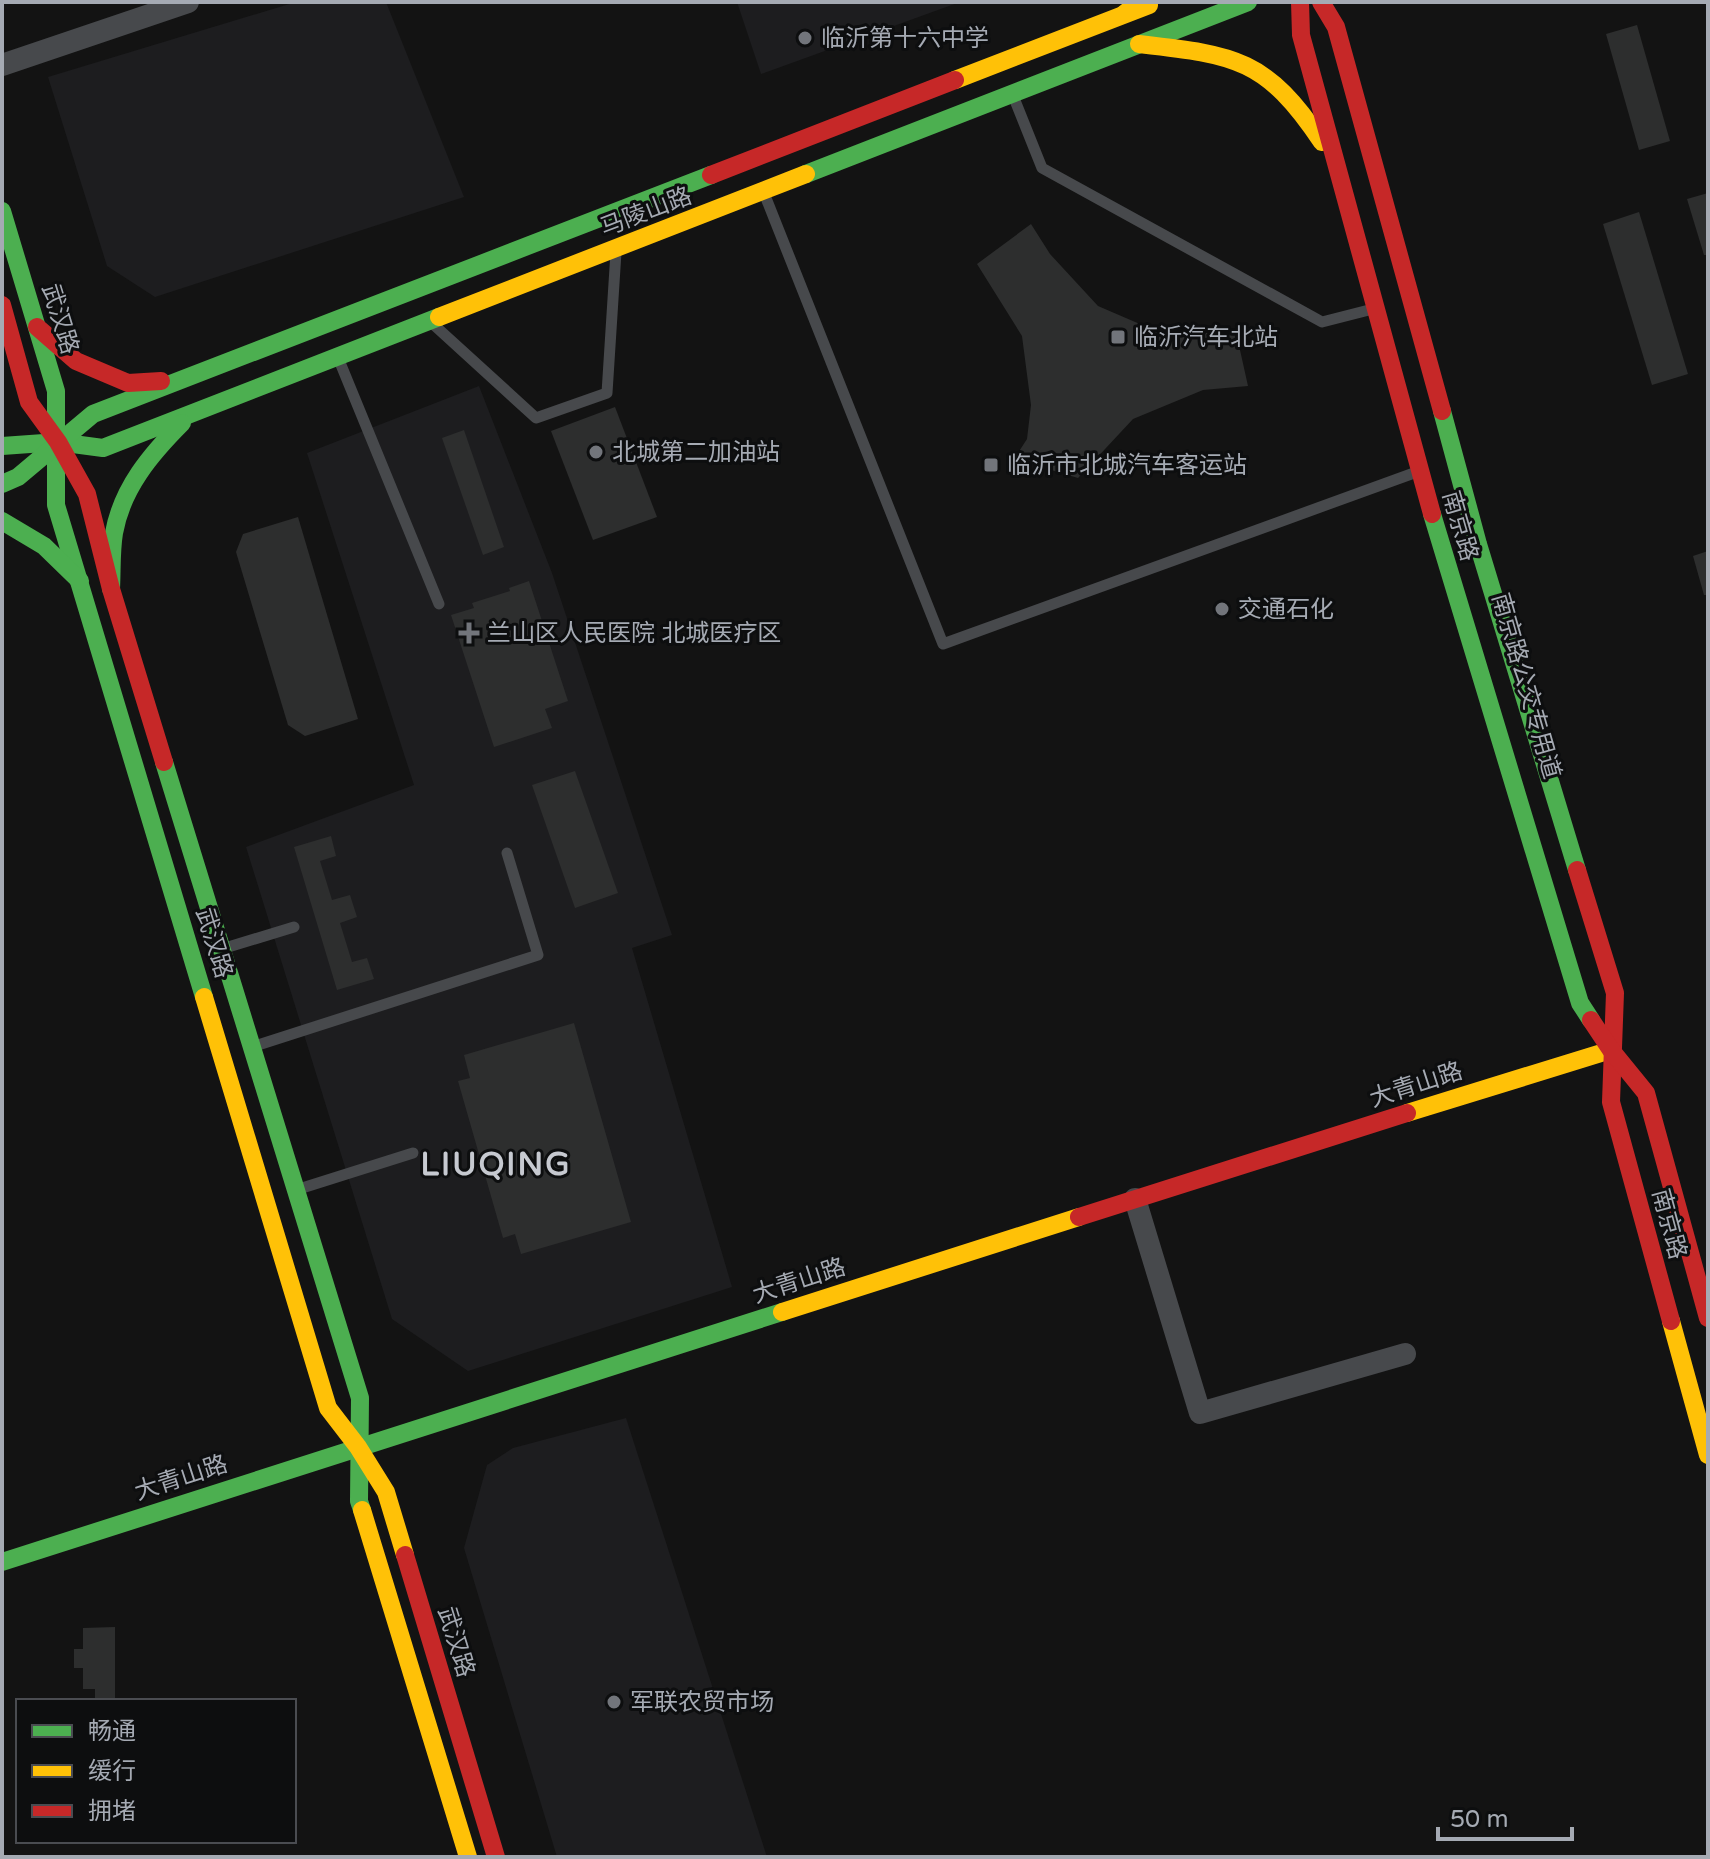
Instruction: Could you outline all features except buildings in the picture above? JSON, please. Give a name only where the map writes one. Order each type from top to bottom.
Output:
[{"type":"main road","name":"马陵山路","points":[[2,484],[18,477],[93,414],[1132,8],[1158,2]]},
{"type":"main road","name":"马陵山路","points":[[2,446],[58,442],[103,448],[1248,2]]},
{"type":"main road","name":"南京路","points":[[1300,2],[1301,35],[1443,554],[1580,1003],[1611,1050],[1646,1093],[1708,1318]]},
{"type":"main road","name":"南京路","points":[[1318,9],[1336,27],[1478,544],[1615,993],[1611,1102],[1708,1455]]},
{"type":"main road","points":[[1139,44],[1206,53],[1255,69],[1299,106],[1336,164]]},
{"type":"main road","name":"武汉路","points":[[2,211],[56,391],[56,505],[328,1408],[358,1447],[386,1492],[496,1857]]},
{"type":"main road","name":"武汉路","points":[[2,305],[29,402],[58,442],[87,494],[111,589],[360,1398],[359,1501],[468,1857]]},
{"type":"main road","points":[[37,327],[76,361],[128,383],[186,379]]},
{"type":"main road","points":[[111,589],[114,532],[127,491],[152,452],[191,414]]},
{"type":"main road","points":[[2,521],[23,530],[67,565],[80,581]]},
{"type":"main road","name":"大青山路","points":[[2,1562],[1540,1070],[1611,1050]]},
{"type":"street","points":[[2,65],[188,2]]},
{"type":"street","points":[[1135,1199],[1200,1413],[1405,1354]]},
{"type":"lane","points":[[1310,2],[1318,9]]},
{"type":"lane","points":[[1012,94],[1042,168],[1322,322],[1375,308]]},
{"type":"lane","points":[[764,192],[943,644],[1420,471]]},
{"type":"lane","points":[[430,322],[536,418],[607,393],[616,250]]},
{"type":"lane","points":[[338,357],[439,604]]},
{"type":"lane","points":[[252,1047],[538,955],[507,853]]},
{"type":"lane","points":[[222,949],[294,927]]},
{"type":"lane","points":[[1599,1011],[1625,1098]]},
{"type":"lane","points":[[296,1190],[413,1153]]},
{"type":"shaded area","points":[[296,2],[386,2],[464,197],[155,297],[107,266],[48,77]]},
{"type":"shaded area","name":"临沂第十六中学","points":[[737,2],[960,2],[761,74]]},
{"type":"shaded area","points":[[479,386],[552,573],[672,935],[632,948],[732,1287],[468,1371],[392,1319],[246,847],[414,785],[307,453]]},
{"type":"shaded area","name":"军联农贸市场","points":[[626,1418],[767,1857],[557,1857],[464,1548],[487,1465],[513,1448]]},
{"type":"traffic: fast","points":[[806,174],[1248,2]]},
{"type":"traffic: fast","points":[[2,484],[18,477],[93,414],[711,175]]},
{"type":"traffic: fast","points":[[2,211],[56,391],[56,505],[204,997]]},
{"type":"traffic: fast","points":[[2,446],[58,442],[103,448],[439,317]]},
{"type":"traffic: fast","points":[[1442,411],[1478,544],[1577,870]]},
{"type":"traffic: fast","points":[[111,589],[114,533],[124,501],[139,473],[182,423]]},
{"type":"traffic: fast","points":[[1432,514],[1580,1003],[1591,1020]]},
{"type":"traffic: fast","points":[[2,521],[44,546],[80,581]]},
{"type":"traffic: fast","points":[[164,762],[360,1398],[359,1501],[362,1510]]},
{"type":"traffic: fast","points":[[2,1562],[782,1312]]},
{"type":"traffic: slow","points":[[1124,14],[1139,2]]},
{"type":"traffic: slow","points":[[955,80],[1149,5]]},
{"type":"traffic: slow","points":[[1139,44],[1200,52],[1246,66],[1283,93],[1322,142]]},
{"type":"traffic: slow","points":[[439,317],[806,174]]},
{"type":"traffic: slow","points":[[204,997],[328,1408],[358,1447],[386,1492],[405,1555]]},
{"type":"traffic: slow","points":[[1407,1113],[1611,1050]]},
{"type":"traffic: slow","points":[[782,1312],[1079,1217]]},
{"type":"traffic: slow","points":[[1671,1321],[1708,1455]]},
{"type":"traffic: slow","points":[[362,1510],[468,1857]]},
{"type":"traffic: jam","points":[[1300,2],[1301,35],[1432,514]]},
{"type":"traffic: jam","points":[[1321,2],[1336,27],[1442,411]]},
{"type":"traffic: jam","points":[[711,175],[955,80]]},
{"type":"traffic: jam","points":[[2,305],[29,402],[58,442],[87,494],[111,589],[164,762]]},
{"type":"traffic: jam","points":[[37,327],[76,361],[128,383],[161,381]]},
{"type":"traffic: jam","points":[[1577,870],[1615,993],[1611,1102],[1671,1321]]},
{"type":"traffic: jam","points":[[1591,1020],[1646,1093],[1708,1318]]},
{"type":"traffic: jam","points":[[1079,1217],[1407,1113]]},
{"type":"traffic: jam","points":[[405,1555],[496,1857]]},
{"type":"place","name":"临沂第十六中学","points":[[805,38]]},
{"type":"place","name":"临沂汽车北站","points":[[1118,337]]},
{"type":"place","name":"北城第二加油站","points":[[596,452]]},
{"type":"place","name":"临沂市北城汽车客运站","points":[[991,465]]},
{"type":"place","name":"交通石化","points":[[1222,609]]},
{"type":"place","name":"兰山区人民医院 北城医疗区","points":[[469,633]]},
{"type":"place","name":"军联农贸市场","points":[[614,1702]]},
{"type":"district","name":"LIUQING","points":[[496,1165]]}]
